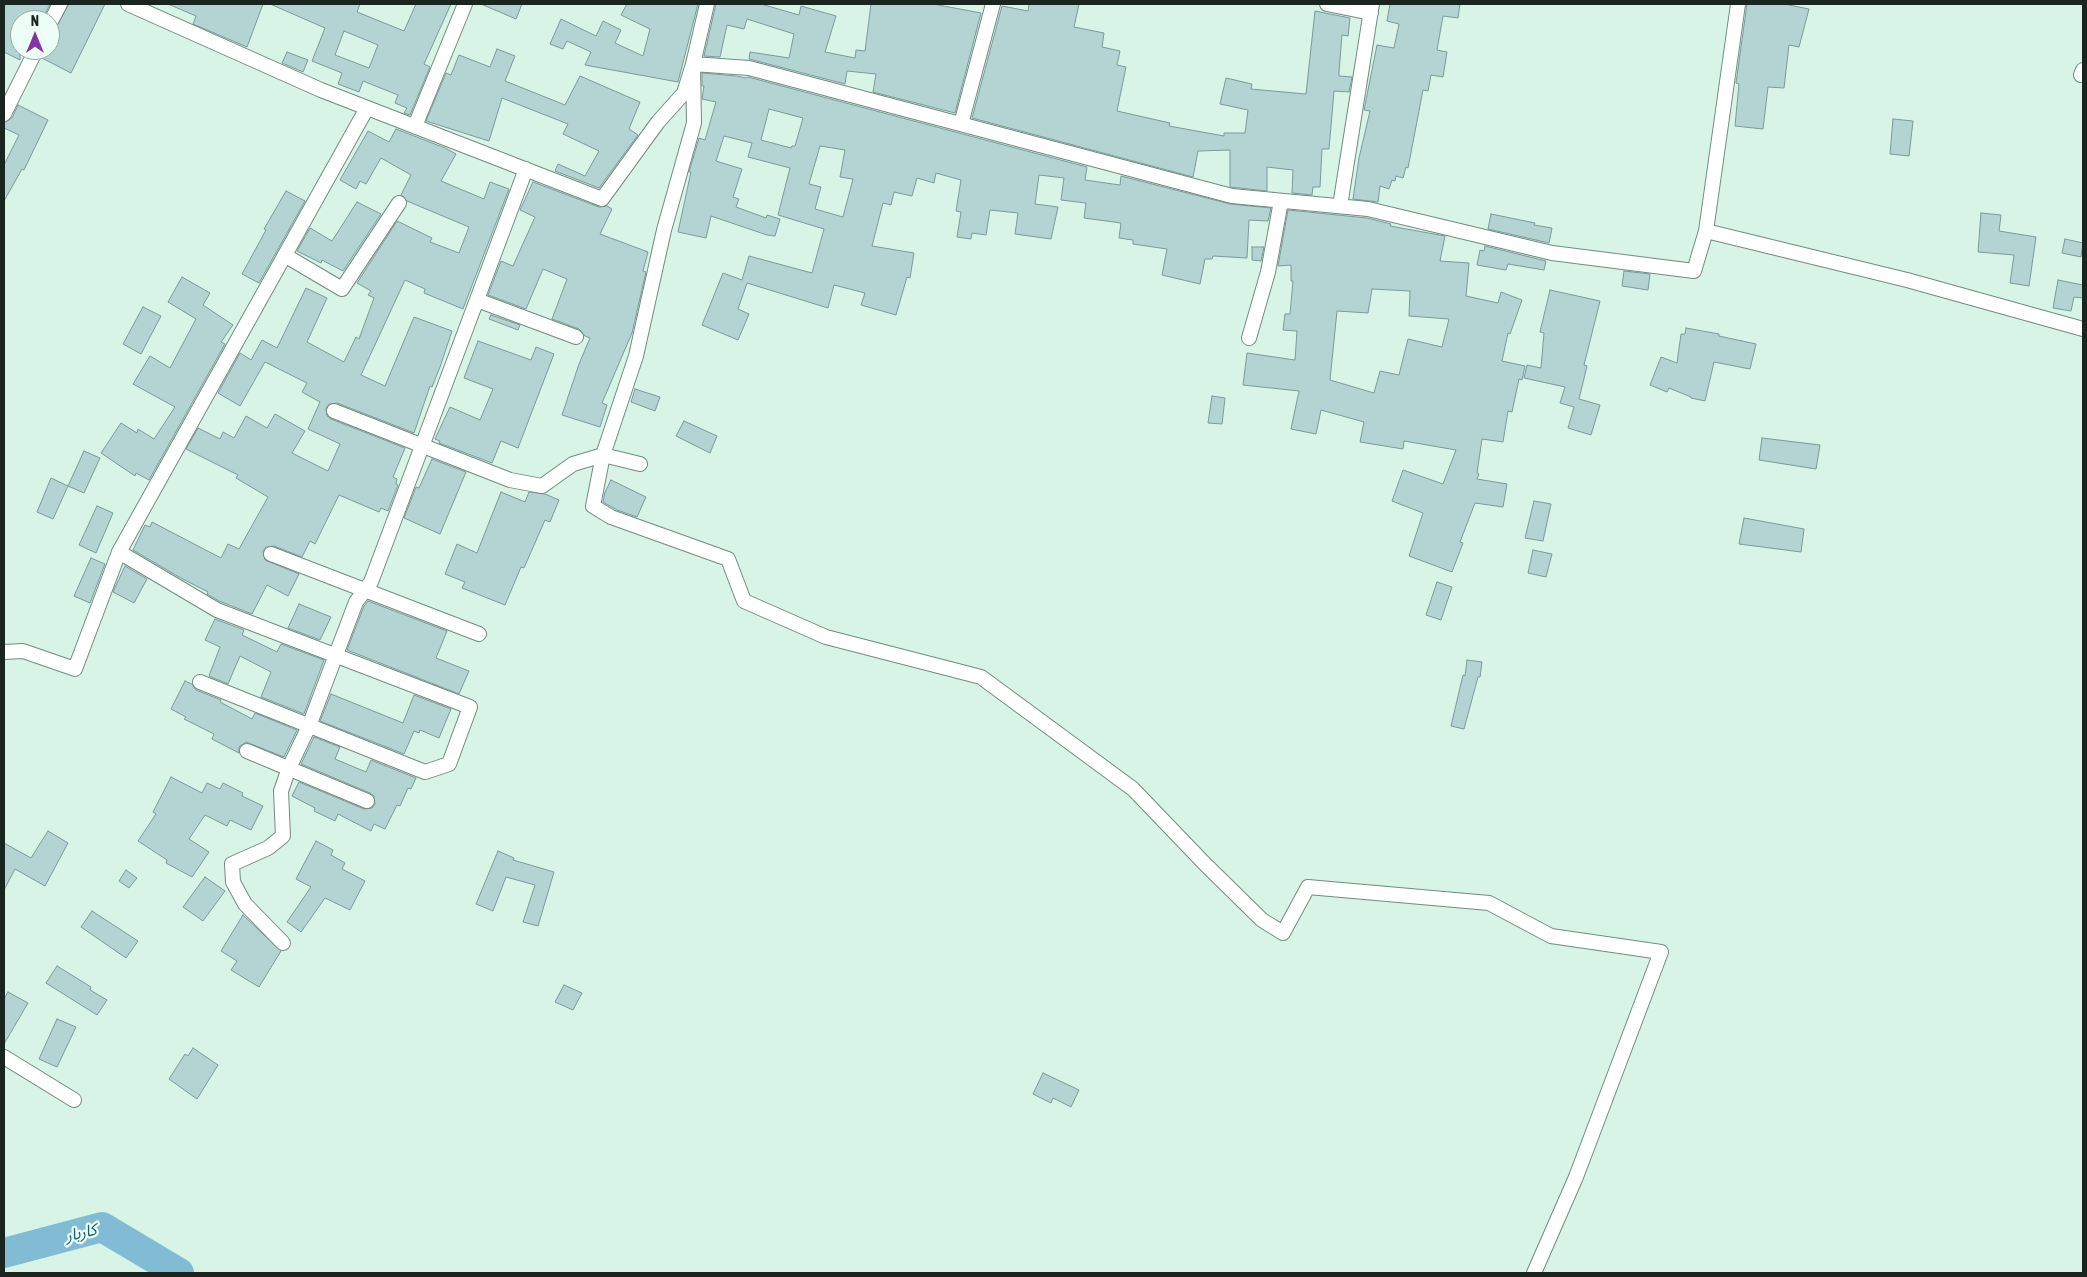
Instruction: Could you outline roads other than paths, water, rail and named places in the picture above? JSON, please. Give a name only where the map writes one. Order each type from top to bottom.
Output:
[{"type":"street","points":[[128,4],[322,90],[602,199],[658,122],[684,93],[707,4]]},
{"type":"street","points":[[415,126],[466,4]]},
{"type":"street","points":[[961,124],[993,4]]},
{"type":"street","points":[[1327,4],[1372,8],[1340,206]]},
{"type":"street","points":[[693,64],[749,68],[1232,196],[1368,209],[1552,252],[1694,271],[1706,231],[1738,4]]},
{"type":"street","points":[[4,114],[31,60]]},
{"type":"street","points":[[693,64],[694,123],[664,230],[636,356],[603,455],[593,506],[611,518],[728,559],[744,601],[826,637],[982,678],[1133,789],[1262,920],[1283,933],[1308,887],[1489,903],[1550,936],[1661,952],[1576,1177],[1534,1273]]},
{"type":"street","points":[[4,652],[24,651],[75,669],[119,552],[367,108]]},
{"type":"street","points":[[283,943],[245,904],[233,882],[232,864],[268,848],[283,836],[281,791],[289,768],[309,726],[356,602],[372,582],[526,169]]},
{"type":"street","points":[[1249,338],[1268,272],[1281,201]]},
{"type":"street","points":[[286,256],[342,289],[399,203]]},
{"type":"street","points":[[1706,231],[1907,280],[2083,329]]},
{"type":"street","points":[[477,300],[576,337]]},
{"type":"street","points":[[334,411],[510,480],[542,486],[573,464],[603,455],[640,464]]},
{"type":"street","points":[[119,552],[217,610],[470,708],[449,764],[425,772],[200,682]]},
{"type":"street","points":[[271,554],[479,634]]},
{"type":"street","points":[[247,750],[367,801]]},
{"type":"street","points":[[4,1057],[74,1100]]},
{"type":"waterway","name":"کاربار","points":[[4,1253],[102,1227],[179,1273]]}]
